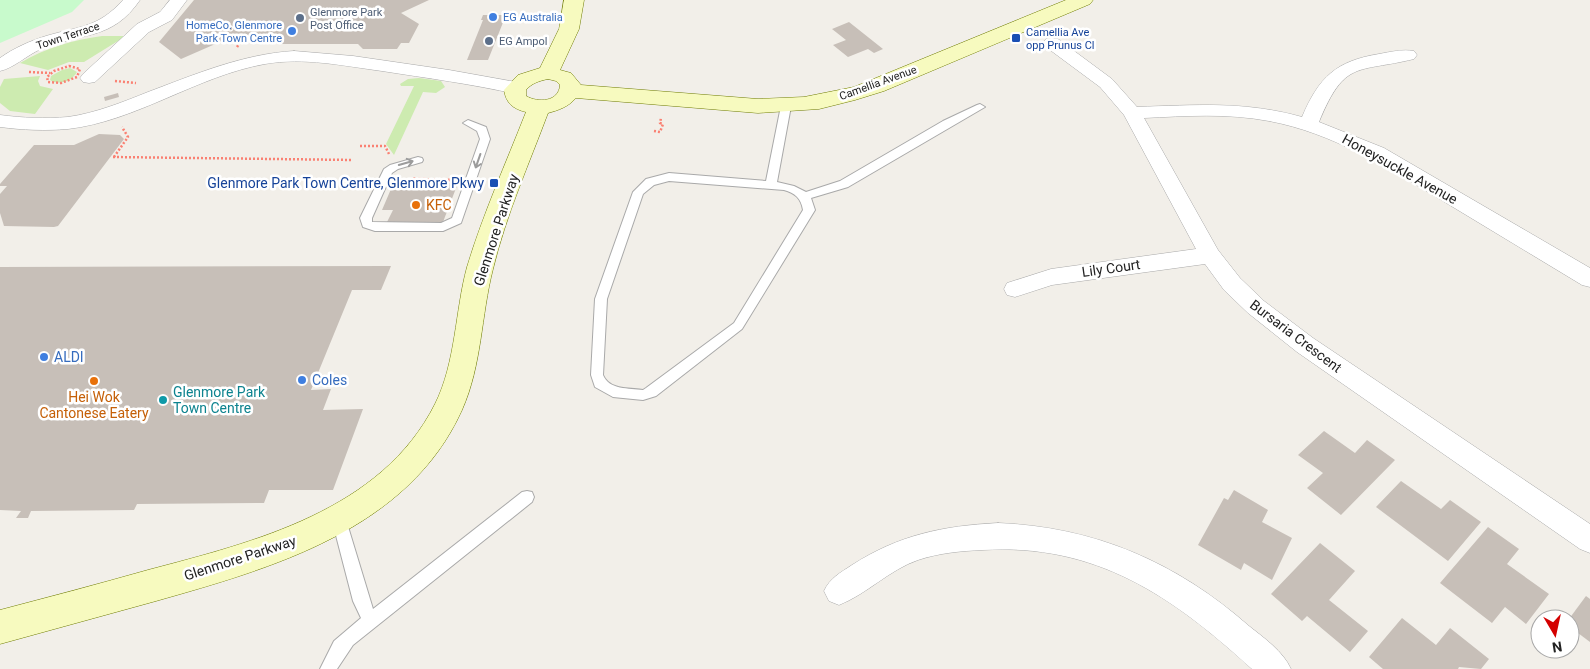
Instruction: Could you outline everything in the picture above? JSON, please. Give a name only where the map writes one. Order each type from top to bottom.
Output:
[{"type":"main road","points":[[548,73],[561,50],[573,18],[574,0]]},
{"type":"main road","name":"Camellia Avenue","points":[[571,92],[758,106],[786,106],[831,100],[861,92],[1083,0]]},
{"type":"main road","points":[[548,73],[566,77],[572,87],[571,92],[565,99],[557,104],[539,108],[521,104],[514,96],[516,88],[525,79],[534,75],[548,73]]},
{"type":"main road","name":"Glenmore Parkway","points":[[0,627],[237,562],[288,544],[339,520],[381,492],[396,478],[421,451],[447,409],[460,370],[481,266],[539,108]]},
{"type":"street","name":"Town Terrace","points":[[0,66],[16,55],[38,45],[90,31],[106,24],[116,17],[132,0]]},
{"type":"street","points":[[89,78],[143,28],[166,16],[179,0]]},
{"type":"street","name":"Bursaria Crescent","points":[[1052,44],[1106,83],[1132,113],[1210,255],[1243,295],[1285,331],[1590,540]]},
{"type":"street","points":[[1309,124],[1326,88],[1339,74],[1367,61],[1408,55]]},
{"type":"street","points":[[0,120],[14,123],[48,123],[98,117],[132,107],[240,65],[281,57],[328,58],[474,79],[516,88]]},
{"type":"street","name":"Honeysuckle Avenue","points":[[1132,113],[1232,110],[1266,114],[1309,124],[1352,140],[1377,153],[1590,279]]},
{"type":"street","name":"Lily Court","points":[[1015,289],[1051,277],[1210,255]]},
{"type":"street","points":[[839,591],[868,570],[920,546],[949,540],[1002,535],[1055,540],[1111,556],[1159,579],[1203,606],[1274,669]]},
{"type":"lane","points":[[771,185],[786,106]]},
{"type":"lane","points":[[804,196],[844,184],[947,123],[980,107]]},
{"type":"lane","points":[[418,160],[394,167],[388,171],[366,218],[367,224],[375,227],[443,228],[457,220],[486,139],[482,130],[468,123]]},
{"type":"lane","points":[[669,177],[771,185],[791,188],[804,196],[809,205],[808,214],[738,326],[652,392],[633,395],[613,392],[604,387],[597,375],[601,300],[638,192],[650,182],[669,177]]},
{"type":"lane","points":[[328,669],[340,647],[370,621],[527,497]]},
{"type":"lane","points":[[339,520],[353,578],[370,621]]},
{"type":"path","points":[[26,72],[50,74],[69,66],[78,67],[81,71],[73,80],[55,84],[48,82],[47,76],[50,74]]},
{"type":"path","points":[[654,131],[660,132],[663,124],[660,123],[663,111]]},
{"type":"path","points":[[115,126],[122,127],[128,137],[114,157],[353,160]]},
{"type":"path","points":[[360,146],[385,146],[389,153]]},
{"type":"path","points":[[409,179],[455,180]]},
{"type":"green space","points":[[0,0],[84,0],[72,12],[0,43]]},
{"type":"green space","points":[[102,36],[126,36],[84,62],[69,62],[48,70],[20,63],[59,45]]},
{"type":"green space","points":[[70,68],[77,72],[69,80],[57,83],[50,80],[51,76]]},
{"type":"green space","points":[[40,76],[38,81],[40,86],[53,89],[35,114],[10,111],[0,103],[0,87],[4,79]]},
{"type":"green space","points":[[419,78],[441,81],[445,87],[436,93],[423,92],[394,155],[386,144],[414,86],[401,86],[400,84],[408,79]]},
{"type":"building","name":"HomeCo. Glenmore Park Town Centre","points":[[194,0],[429,0],[401,13],[419,24],[409,43],[401,43],[397,49],[363,49],[358,44],[262,44],[253,38],[229,38],[181,59],[159,42]]},
{"type":"building","points":[[483,15],[504,15],[502,20],[504,20],[488,60],[467,60],[483,20],[481,20]]},
{"type":"building","points":[[849,22],[883,49],[874,53],[868,49],[848,57],[833,45],[846,40],[832,29]]},
{"type":"building","points":[[118,93],[119,97],[105,101],[104,97]]},
{"type":"building","points":[[99,134],[120,135],[124,139],[58,226],[4,226],[0,213],[0,194],[7,186],[0,186],[0,184],[34,145],[74,145]]},
{"type":"building","points":[[394,182],[458,183],[443,222],[387,222],[393,210],[382,210]]},
{"type":"building","name":"Glenmore Park Town Centre","points":[[391,266],[381,290],[352,290],[311,390],[331,389],[323,410],[363,409],[333,490],[269,490],[264,503],[137,504],[134,510],[31,511],[28,518],[16,518],[21,511],[0,510],[0,267]]},
{"type":"building","points":[[1324,431],[1355,453],[1367,440],[1395,460],[1341,515],[1307,488],[1323,473],[1298,455]]},
{"type":"building","points":[[1401,481],[1441,509],[1450,500],[1481,522],[1448,561],[1376,507]]},
{"type":"building","points":[[1234,490],[1268,510],[1262,522],[1292,538],[1272,580],[1244,563],[1241,570],[1198,545],[1224,498],[1228,500]]},
{"type":"building","points":[[1488,527],[1519,549],[1507,564],[1549,594],[1538,609],[1530,609],[1530,619],[1526,624],[1505,607],[1492,623],[1440,583]]},
{"type":"building","points":[[1320,543],[1355,571],[1329,600],[1368,631],[1350,652],[1307,616],[1302,621],[1271,594]]},
{"type":"building","points":[[1586,596],[1590,599],[1590,642],[1580,634],[1580,609],[1576,609]]},
{"type":"building","points":[[1402,618],[1436,645],[1450,628],[1489,659],[1481,669],[1459,667],[1458,669],[1383,669],[1369,657]]},
{"type":"place","name":"EG Australia","points":[[493,17]]},
{"type":"place","name":"Glenmore Park Post Office","points":[[300,18]]},
{"type":"place","name":"HomeCo. Glenmore Park Town Centre","points":[[292,31]]},
{"type":"place","name":"Camellia Ave opp Prunus Cl","points":[[1016,38]]},
{"type":"place","name":"EG Ampol","points":[[489,41]]},
{"type":"place","name":"Glenmore Park Town Centre, Glenmore Pkwy","points":[[494,183]]},
{"type":"place","name":"KFC","points":[[416,205]]},
{"type":"place","name":"ALDI","points":[[44,357]]},
{"type":"place","name":"Coles","points":[[302,380]]},
{"type":"place","name":"Hei Wok Cantonese Eatery","points":[[94,381]]},
{"type":"place","name":"Glenmore Park Town Centre","points":[[163,400]]}]
